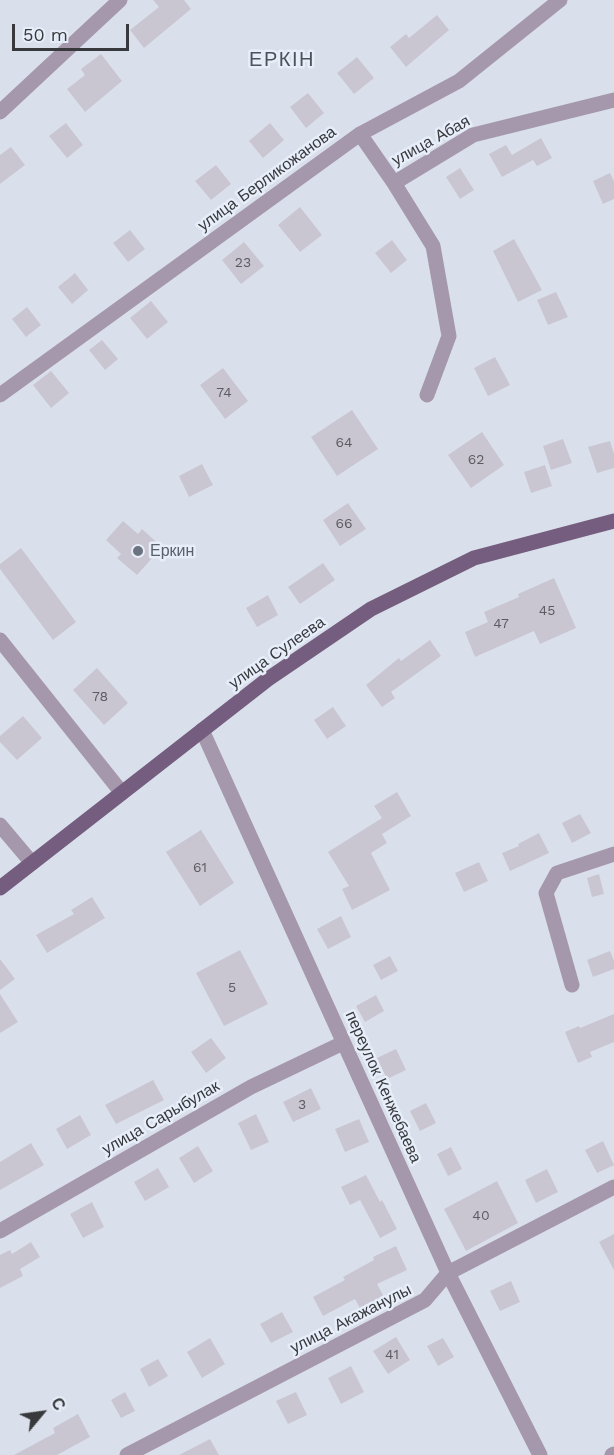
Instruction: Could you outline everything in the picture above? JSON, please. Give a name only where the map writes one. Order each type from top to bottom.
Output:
[{"type":"main road","name":"улица Сулеева","points":[[0,888],[268,679],[372,609],[474,558],[614,521]]},
{"type":"street","points":[[0,112],[120,0]]},
{"type":"street","name":"улица Берликожанова","points":[[0,394],[360,134],[459,81],[560,0]]},
{"type":"street","name":"улица Абая","points":[[360,134],[394,183],[473,135],[614,100]]},
{"type":"street","points":[[394,183],[433,246],[449,336],[427,395]]},
{"type":"street","points":[[0,640],[122,793]]},
{"type":"street","name":"переулок Кенжебаева","points":[[202,730],[448,1273],[540,1455]]},
{"type":"street","points":[[0,825],[32,863]]},
{"type":"street","points":[[572,985],[546,893],[556,873],[614,854]]},
{"type":"street","name":"улица Сарыбулак","points":[[0,1231],[251,1087],[343,1043]]},
{"type":"street","name":"улица Акажанулы","points":[[128,1455],[425,1300],[448,1273],[614,1187]]},
{"type":"building","points":[[153,0],[184,0],[191,9],[144,48],[130,30],[159,7]]},
{"type":"building","points":[[437,15],[449,30],[406,67],[390,47],[406,34],[409,38]]},
{"type":"building","points":[[101,54],[122,81],[85,112],[67,89],[85,75],[81,69]]},
{"type":"building","points":[[357,57],[374,78],[354,94],[337,73]]},
{"type":"building","points":[[308,93],[324,113],[306,128],[290,107]]},
{"type":"building","points":[[66,123],[83,145],[67,158],[49,136]]},
{"type":"building","points":[[270,123],[284,140],[263,158],[249,141]]},
{"type":"building","points":[[541,138],[552,158],[537,166],[533,160],[502,177],[489,154],[506,145],[512,155]]},
{"type":"building","points":[[11,147],[25,165],[0,184],[0,155]]},
{"type":"building","points":[[216,165],[231,184],[211,200],[195,181]]},
{"type":"building","points":[[460,168],[474,190],[460,199],[446,177]]},
{"type":"building","points":[[610,173],[614,181],[614,199],[603,204],[593,181]]},
{"type":"building","points":[[300,207],[322,235],[300,252],[278,225]]},
{"type":"building","points":[[130,230],[145,249],[128,262],[113,243]]},
{"type":"building","points":[[514,239],[542,290],[518,302],[493,251]]},
{"type":"building","points":[[392,240],[407,260],[391,273],[375,253]]},
{"type":"building","points":[[244,242],[264,266],[241,284],[222,260]]},
{"type":"building","points":[[75,273],[88,290],[72,304],[58,287]]},
{"type":"building","points":[[556,292],[568,317],[548,325],[537,300]]},
{"type":"building","points":[[151,301],[168,322],[147,339],[130,318]]},
{"type":"building","points":[[27,307],[41,325],[26,337],[12,319]]},
{"type":"building","points":[[102,340],[118,359],[105,370],[89,350]]},
{"type":"building","points":[[495,357],[510,385],[488,396],[474,368]]},
{"type":"building","points":[[223,368],[248,401],[225,419],[200,385]]},
{"type":"building","points":[[51,371],[69,393],[51,408],[33,385]]},
{"type":"building","points":[[352,410],[378,449],[337,476],[311,437]]},
{"type":"building","points":[[482,432],[504,465],[471,488],[448,455]]},
{"type":"building","points":[[563,439],[572,463],[551,470],[543,446]]},
{"type":"building","points":[[610,441],[614,454],[614,468],[597,473],[588,447]]},
{"type":"building","points":[[202,464],[213,485],[189,497],[179,476]]},
{"type":"building","points":[[545,465],[552,486],[531,493],[524,472]]},
{"type":"building","points":[[348,503],[366,529],[340,546],[323,520]]},
{"type":"building","name":"Еркин","points":[[123,521],[138,534],[142,529],[162,547],[137,575],[117,558],[121,554],[106,540]]},
{"type":"building","points":[[21,548],[76,622],[53,640],[0,569],[0,564]]},
{"type":"building","points":[[323,563],[335,580],[300,604],[288,587]]},
{"type":"building","points":[[554,578],[576,628],[540,644],[534,631],[475,657],[465,632],[488,622],[484,612]]},
{"type":"building","points":[[268,595],[278,615],[257,627],[246,608]]},
{"type":"building","points":[[430,640],[441,656],[391,692],[395,698],[382,707],[366,685],[399,658],[401,661]]},
{"type":"building","points":[[97,668],[128,703],[104,725],[73,690]]},
{"type":"building","points":[[333,707],[346,726],[327,739],[314,720]]},
{"type":"building","points":[[23,716],[42,738],[17,760],[0,742],[0,736]]},
{"type":"building","points":[[397,792],[411,816],[382,834],[387,843],[371,853],[390,890],[352,910],[342,889],[349,886],[328,852],[382,818],[374,806]]},
{"type":"building","points":[[580,814],[591,833],[572,843],[562,823]]},
{"type":"building","points":[[201,830],[234,883],[200,906],[166,852]]},
{"type":"building","points":[[539,833],[549,853],[510,871],[502,853],[519,846],[518,844]]},
{"type":"building","points":[[479,862],[488,881],[464,892],[455,873]]},
{"type":"building","points":[[599,874],[604,894],[592,897],[587,878]]},
{"type":"building","points":[[92,897],[105,918],[47,953],[36,935],[74,914],[71,910]]},
{"type":"building","points":[[341,916],[351,937],[328,949],[317,929]]},
{"type":"building","points":[[240,950],[268,1004],[224,1026],[196,973]]},
{"type":"building","points":[[610,951],[614,969],[593,977],[587,960]]},
{"type":"building","points":[[390,956],[398,971],[381,980],[373,965]]},
{"type":"building","points":[[0,959],[15,979],[0,990]]},
{"type":"building","points":[[0,994],[18,1022],[0,1033]]},
{"type":"building","points":[[376,995],[384,1011],[365,1022],[356,1006]]},
{"type":"building","points":[[614,1014],[614,1042],[590,1052],[592,1057],[578,1063],[565,1032]]},
{"type":"building","points":[[211,1038],[226,1058],[206,1073],[191,1052]]},
{"type":"building","points":[[396,1049],[406,1070],[387,1079],[377,1058]]},
{"type":"building","points":[[153,1080],[164,1100],[116,1124],[105,1105]]},
{"type":"building","points":[[311,1088],[321,1109],[293,1122],[283,1102]]},
{"type":"building","points":[[426,1103],[436,1123],[420,1131],[410,1111]]},
{"type":"building","points":[[256,1114],[269,1142],[251,1150],[238,1123]]},
{"type":"building","points":[[80,1115],[91,1135],[67,1149],[56,1129]]},
{"type":"building","points":[[359,1119],[369,1142],[345,1152],[335,1129]]},
{"type":"building","points":[[603,1141],[614,1165],[597,1173],[585,1150]]},
{"type":"building","points":[[31,1143],[44,1165],[0,1190],[0,1162]]},
{"type":"building","points":[[198,1146],[213,1171],[194,1183],[179,1158]]},
{"type":"building","points":[[451,1147],[462,1169],[448,1176],[437,1154]]},
{"type":"building","points":[[158,1168],[169,1187],[145,1201],[134,1182]]},
{"type":"building","points":[[547,1169],[558,1192],[536,1203],[525,1180]]},
{"type":"building","points":[[366,1175],[397,1229],[380,1238],[360,1200],[350,1205],[341,1187]]},
{"type":"building","points":[[497,1181],[518,1223],[466,1251],[444,1209]]},
{"type":"building","points":[[92,1202],[104,1227],[83,1238],[70,1214]]},
{"type":"building","points":[[614,1234],[614,1270],[599,1242]]},
{"type":"building","points":[[31,1242],[40,1257],[20,1269],[23,1276],[0,1288],[0,1255],[10,1250],[12,1254]]},
{"type":"building","points":[[396,1246],[407,1270],[377,1284],[384,1297],[361,1310],[355,1299],[323,1316],[313,1297],[345,1280],[343,1277],[374,1260],[373,1257]]},
{"type":"building","points":[[511,1281],[520,1302],[500,1311],[490,1291]]},
{"type":"building","points":[[282,1312],[293,1332],[271,1343],[260,1324]]},
{"type":"building","points":[[396,1337],[410,1360],[388,1374],[373,1351]]},
{"type":"building","points":[[210,1338],[225,1364],[202,1378],[187,1352]]},
{"type":"building","points":[[443,1338],[454,1357],[438,1366],[427,1346]]},
{"type":"building","points":[[158,1359],[168,1376],[149,1387],[140,1369]]},
{"type":"building","points":[[351,1366],[364,1392],[341,1404],[328,1378]]},
{"type":"building","points":[[125,1392],[135,1411],[121,1418],[111,1400]]},
{"type":"building","points":[[296,1392],[307,1415],[288,1424],[276,1401]]},
{"type":"building","points":[[78,1414],[90,1437],[57,1455],[14,1455],[55,1433],[53,1428]]},
{"type":"building","points":[[210,1439],[219,1455],[179,1455]]},
{"type":"place","name":"Еркин","points":[[138,551]]},
{"type":"district","name":"ЕРКІН","points":[[282,60]]}]
